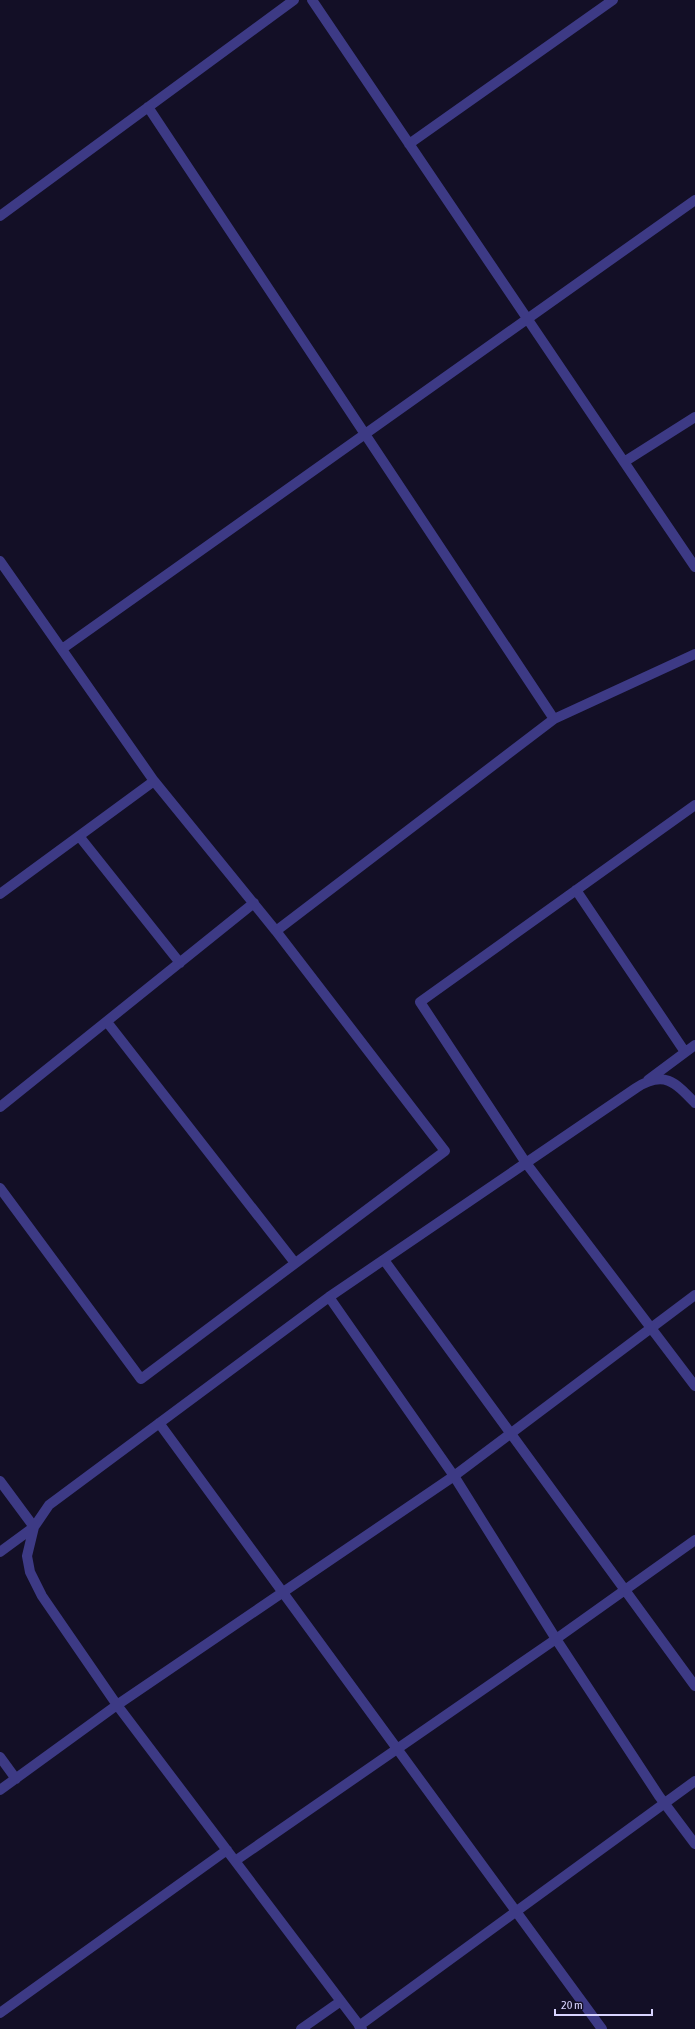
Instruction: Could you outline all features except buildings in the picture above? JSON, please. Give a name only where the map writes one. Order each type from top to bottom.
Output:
[{"type":"street","points":[[0,216],[294,0]]},
{"type":"street","points":[[312,0],[695,567]]},
{"type":"street","points":[[409,144],[613,0]]},
{"type":"street","points":[[148,107],[554,719]]},
{"type":"street","points":[[62,649],[695,200]]},
{"type":"street","points":[[624,462],[695,416]]},
{"type":"street","points":[[0,561],[154,781],[254,903],[445,1151],[141,1379],[0,1188]]},
{"type":"street","points":[[276,931],[554,719],[695,654]]},
{"type":"street","points":[[0,894],[154,781]]},
{"type":"street","points":[[695,805],[420,1002],[526,1163],[695,1386]]},
{"type":"street","points":[[79,836],[180,963]]},
{"type":"street","points":[[576,890],[685,1052]]},
{"type":"street","points":[[0,1107],[254,903]]},
{"type":"street","points":[[106,1022],[295,1263]]},
{"type":"street","points":[[0,1552],[34,1527],[49,1505],[329,1297],[636,1088],[695,1045]]},
{"type":"street","points":[[636,1088],[653,1079],[663,1079],[676,1083],[695,1103]]},
{"type":"street","points":[[384,1260],[695,1686]]},
{"type":"street","points":[[0,1790],[117,1705],[454,1476],[695,1295]]},
{"type":"street","points":[[329,1297],[454,1476],[556,1639],[665,1803],[695,1844]]},
{"type":"street","points":[[159,1423],[602,2029]]},
{"type":"street","points":[[0,1481],[34,1527]]},
{"type":"street","points":[[34,1527],[27,1556],[30,1572],[42,1596],[117,1705],[360,2028],[695,1781]]},
{"type":"street","points":[[235,1861],[556,1639],[695,1540]]},
{"type":"street","points":[[0,1757],[16,1779]]},
{"type":"street","points":[[0,2013],[227,1850]]},
{"type":"street","points":[[301,2029],[340,2001]]}]
